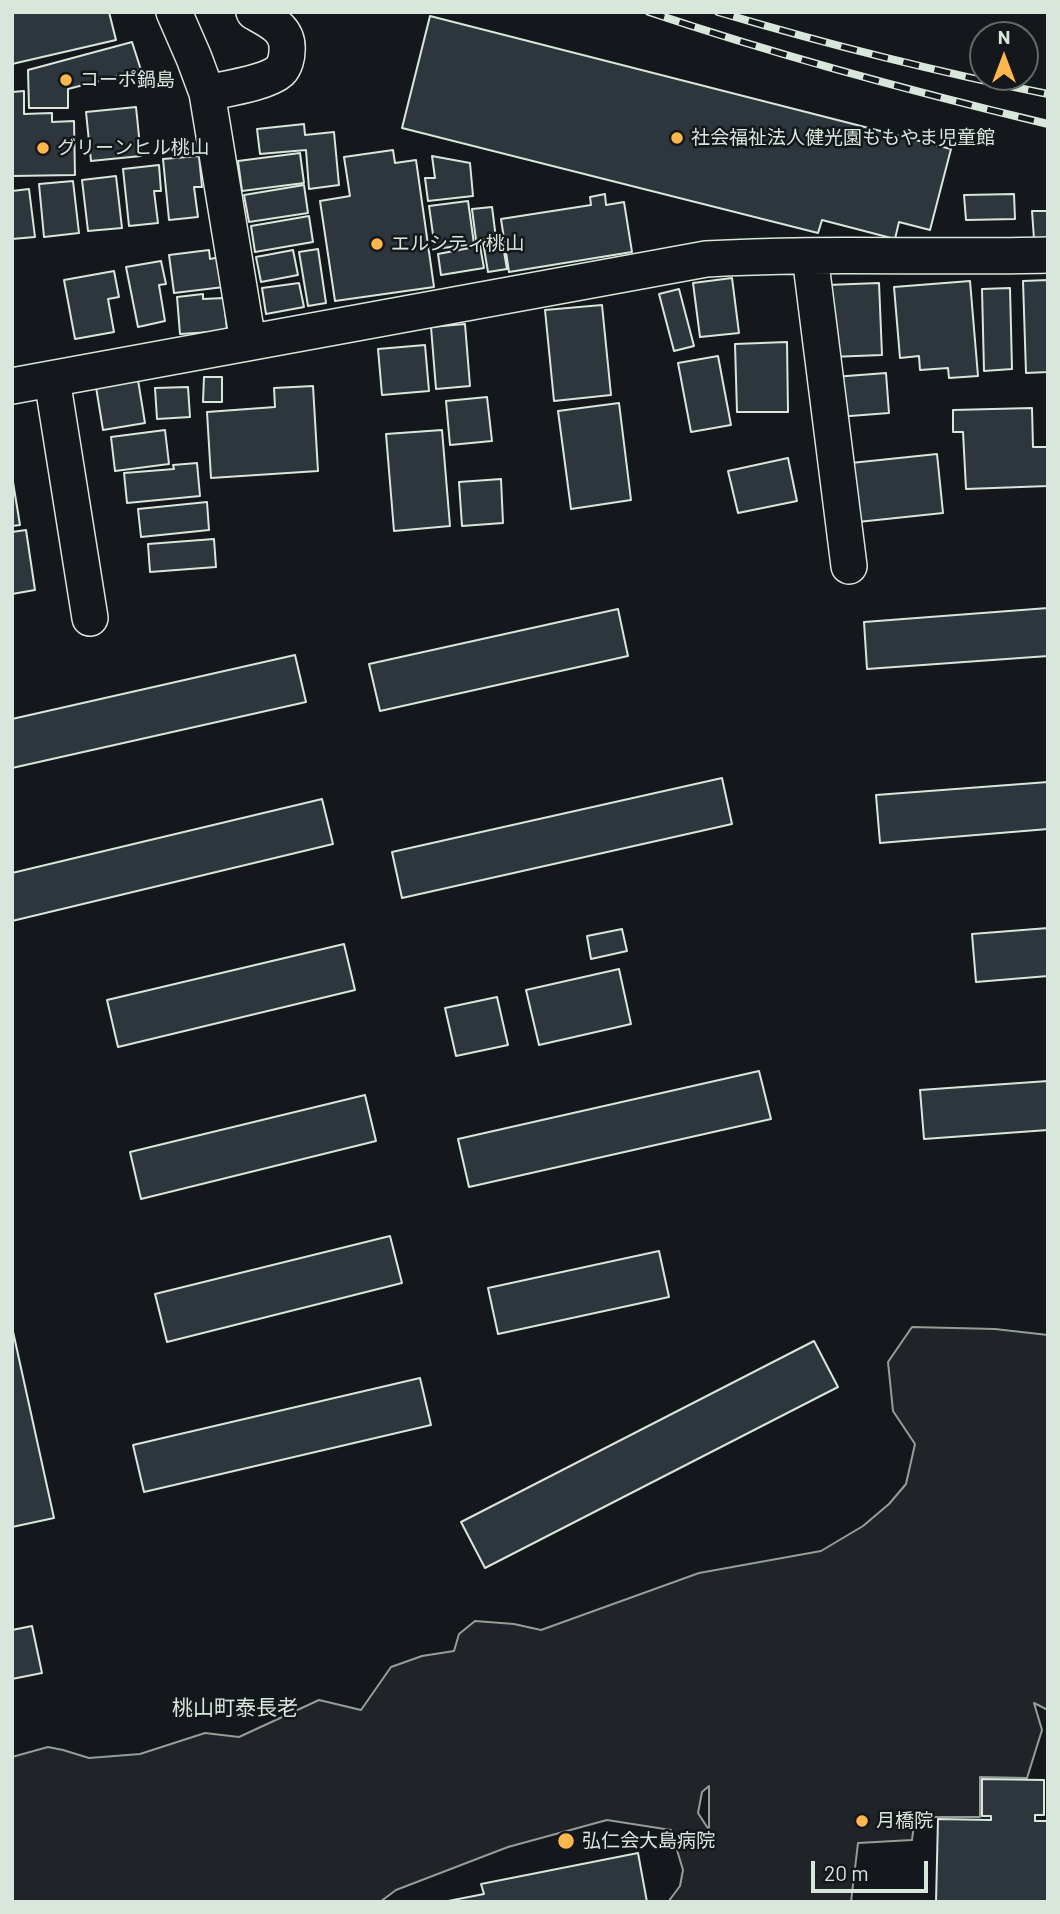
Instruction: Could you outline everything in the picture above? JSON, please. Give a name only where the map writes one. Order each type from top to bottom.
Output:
[{"type":"street","points":[[174,12],[207,93],[248,342]]},
{"type":"street","points":[[207,93],[263,80],[280,71],[287,58],[288,46],[284,33],[254,12]]},
{"type":"street","points":[[12,386],[706,259],[758,256],[1048,255]]},
{"type":"street","points":[[810,256],[849,566]]},
{"type":"street","points":[[52,379],[90,618]]},
{"type":"shaded area","points":[[912,1327],[995,1329],[1048,1335],[1048,1710],[1034,1703],[1042,1730],[1027,1778],[980,1777],[980,1817],[915,1817],[912,1840],[858,1843],[851,1902],[668,1902],[680,1886],[683,1870],[671,1830],[607,1820],[508,1847],[396,1890],[380,1902],[12,1902],[12,1757],[48,1747],[89,1758],[140,1754],[205,1733],[239,1737],[319,1700],[361,1710],[391,1667],[422,1656],[454,1651],[459,1634],[475,1621],[514,1624],[541,1630],[699,1573],[821,1551],[863,1526],[889,1504],[906,1484],[915,1444],[893,1411],[888,1362]],"holes":[[[709,1786],[709,1830],[698,1813],[702,1792]]]},
{"type":"building","points":[[12,12],[109,12],[116,40],[12,64]]},
{"type":"building","name":"社会福祉法人健光園ももやま児童館","points":[[430,16],[951,149],[930,230],[899,222],[895,239],[822,220],[818,233],[402,128]]},
{"type":"building","name":"コーポ鍋島","points":[[132,42],[141,70],[68,89],[68,108],[29,108],[28,70]]},
{"type":"building","name":"グリーンヒル桃山","points":[[24,91],[24,114],[52,113],[52,122],[74,121],[75,175],[12,176],[12,92]]},
{"type":"building","points":[[136,107],[141,156],[91,161],[86,112]]},
{"type":"building","points":[[304,124],[305,135],[334,132],[339,185],[309,189],[306,150],[260,154],[257,129]]},
{"type":"building","name":"エルシティ桃山","points":[[393,150],[395,163],[416,160],[434,287],[335,301],[320,201],[350,196],[344,157]]},
{"type":"building","points":[[300,153],[304,183],[242,191],[238,161]]},
{"type":"building","points":[[199,156],[202,187],[194,187],[198,217],[169,220],[163,159]]},
{"type":"building","points":[[432,156],[470,163],[473,196],[428,201],[425,178],[435,178]]},
{"type":"building","points":[[159,165],[161,191],[154,191],[158,223],[129,226],[123,169]]},
{"type":"building","points":[[116,176],[122,228],[88,231],[82,180]]},
{"type":"building","points":[[73,181],[79,233],[44,237],[39,184]]},
{"type":"building","points":[[304,185],[308,213],[249,222],[244,195]]},
{"type":"building","points":[[29,189],[35,237],[12,239],[12,191]]},
{"type":"building","points":[[605,194],[606,205],[624,202],[632,252],[509,272],[501,219],[591,205],[590,197]]},
{"type":"building","points":[[1014,194],[1015,219],[966,220],[964,195]]},
{"type":"building","points":[[468,201],[474,244],[435,249],[429,206]]},
{"type":"building","points":[[492,207],[496,238],[476,240],[472,209]]},
{"type":"building","points":[[1032,211],[1048,211],[1048,238],[1034,239]]},
{"type":"building","points":[[309,216],[313,242],[255,252],[251,226]]},
{"type":"building","points":[[502,240],[507,269],[488,272],[483,242]]},
{"type":"building","points":[[480,246],[484,268],[441,275],[438,254]]},
{"type":"building","points":[[318,249],[326,303],[308,306],[299,252]]},
{"type":"building","points":[[209,250],[210,259],[220,257],[224,287],[174,293],[169,255]]},
{"type":"building","points":[[293,250],[298,275],[261,282],[256,257]]},
{"type":"building","points":[[161,261],[166,284],[159,285],[165,321],[138,327],[126,267]]},
{"type":"building","points":[[114,271],[119,297],[108,299],[114,332],[75,339],[64,280]]},
{"type":"building","points":[[732,278],[739,333],[700,337],[693,283]]},
{"type":"building","points":[[1048,280],[1048,372],[1026,373],[1023,281]]},
{"type":"building","points":[[970,281],[978,376],[949,378],[948,368],[920,370],[919,356],[900,358],[894,287]]},
{"type":"building","points":[[299,283],[304,307],[266,314],[262,288]]},
{"type":"building","points":[[879,283],[882,355],[830,357],[827,285]]},
{"type":"building","points":[[1010,288],[1012,369],[984,371],[982,289]]},
{"type":"building","points":[[679,289],[694,346],[674,351],[659,294]]},
{"type":"building","points":[[203,294],[203,299],[224,298],[227,331],[180,334],[177,297]]},
{"type":"building","points":[[602,305],[611,395],[554,401],[545,310]]},
{"type":"building","points":[[465,324],[470,386],[436,389],[431,327]]},
{"type":"building","points":[[787,342],[788,412],[737,412],[735,344]]},
{"type":"building","points":[[425,345],[429,391],[382,395],[378,349]]},
{"type":"building","points":[[718,356],[731,425],[691,432],[678,363]]},
{"type":"building","points":[[886,373],[889,413],[837,417],[834,377]]},
{"type":"building","points":[[204,377],[222,377],[222,402],[203,402]]},
{"type":"building","points":[[138,380],[145,423],[103,430],[96,387]]},
{"type":"building","points":[[313,386],[318,471],[211,478],[207,412],[275,407],[274,388]]},
{"type":"building","points":[[188,387],[190,417],[157,419],[155,388]]},
{"type":"building","points":[[487,397],[492,441],[450,445],[446,401]]},
{"type":"building","points":[[619,403],[631,500],[571,509],[558,411]]},
{"type":"building","points":[[1032,408],[1033,447],[1048,447],[1048,486],[966,489],[963,432],[953,432],[953,410]]},
{"type":"building","points":[[165,430],[169,464],[115,471],[111,437]]},
{"type":"building","points":[[442,430],[450,526],[394,531],[386,434]]},
{"type":"building","points":[[937,454],[943,513],[858,522],[851,463]]},
{"type":"building","points":[[788,458],[797,501],[738,513],[728,471]]},
{"type":"building","points":[[197,463],[200,496],[127,503],[124,473],[174,469],[173,465]]},
{"type":"building","points":[[12,476],[20,525],[12,526]]},
{"type":"building","points":[[501,479],[503,523],[462,526],[459,482]]},
{"type":"building","points":[[207,502],[209,530],[141,537],[138,509]]},
{"type":"building","points":[[26,530],[35,590],[12,594],[12,532]]},
{"type":"building","points":[[214,539],[216,567],[150,572],[148,544]]},
{"type":"building","points":[[1048,608],[1048,656],[867,669],[864,622]]},
{"type":"building","points":[[618,609],[628,656],[380,711],[369,664]]},
{"type":"building","points":[[295,655],[306,702],[12,768],[12,719]]},
{"type":"building","points":[[722,778],[732,824],[402,898],[392,852]]},
{"type":"building","points":[[1048,782],[1048,829],[880,843],[876,795]]},
{"type":"building","points":[[322,799],[333,844],[12,921],[12,873]]},
{"type":"building","points":[[1048,928],[1048,976],[976,982],[972,934]]},
{"type":"building","points":[[622,929],[627,951],[591,959],[587,936]]},
{"type":"building","points":[[344,944],[355,990],[118,1047],[107,1000]]},
{"type":"building","points":[[619,969],[631,1024],[539,1045],[526,990]]},
{"type":"building","points":[[497,997],[508,1045],[456,1056],[445,1008]]},
{"type":"building","points":[[759,1071],[771,1119],[469,1187],[458,1139]]},
{"type":"building","points":[[1048,1081],[1048,1130],[924,1139],[920,1090]]},
{"type":"building","points":[[365,1095],[376,1141],[141,1199],[130,1152]]},
{"type":"building","points":[[390,1236],[402,1283],[167,1342],[155,1294]]},
{"type":"building","points":[[659,1251],[669,1297],[498,1334],[488,1288]]},
{"type":"building","points":[[12,1327],[54,1518],[12,1527]]},
{"type":"building","points":[[814,1341],[838,1387],[485,1568],[461,1522]]},
{"type":"building","points":[[420,1378],[431,1425],[144,1492],[133,1445]]},
{"type":"building","points":[[32,1626],[42,1673],[12,1679],[12,1630]]},
{"type":"building","name":"月橋院","points":[[982,1779],[1044,1780],[1044,1815],[1035,1815],[1035,1821],[1048,1821],[1048,1902],[936,1902],[938,1819],[991,1820],[991,1816],[982,1816]]},
{"type":"building","points":[[638,1853],[647,1902],[443,1902],[484,1894],[481,1884]]},
{"type":"railway","points":[[649,12],[847,72],[1048,124]]},
{"type":"railway","points":[[718,12],[882,57],[1048,94]]},
{"type":"place","name":"コーポ鍋島","points":[[66,80]]},
{"type":"place","name":"社会福祉法人健光園ももやま児童館","points":[[677,138]]},
{"type":"place","name":"グリーンヒル桃山","points":[[43,148]]},
{"type":"place","name":"エルシティ桃山","points":[[377,244]]},
{"type":"place","name":"月橋院","points":[[862,1821]]},
{"type":"place","name":"弘仁会大島病院","points":[[566,1841]]},
{"type":"district","name":"桃山町泰長老","points":[[235,1708]]}]
